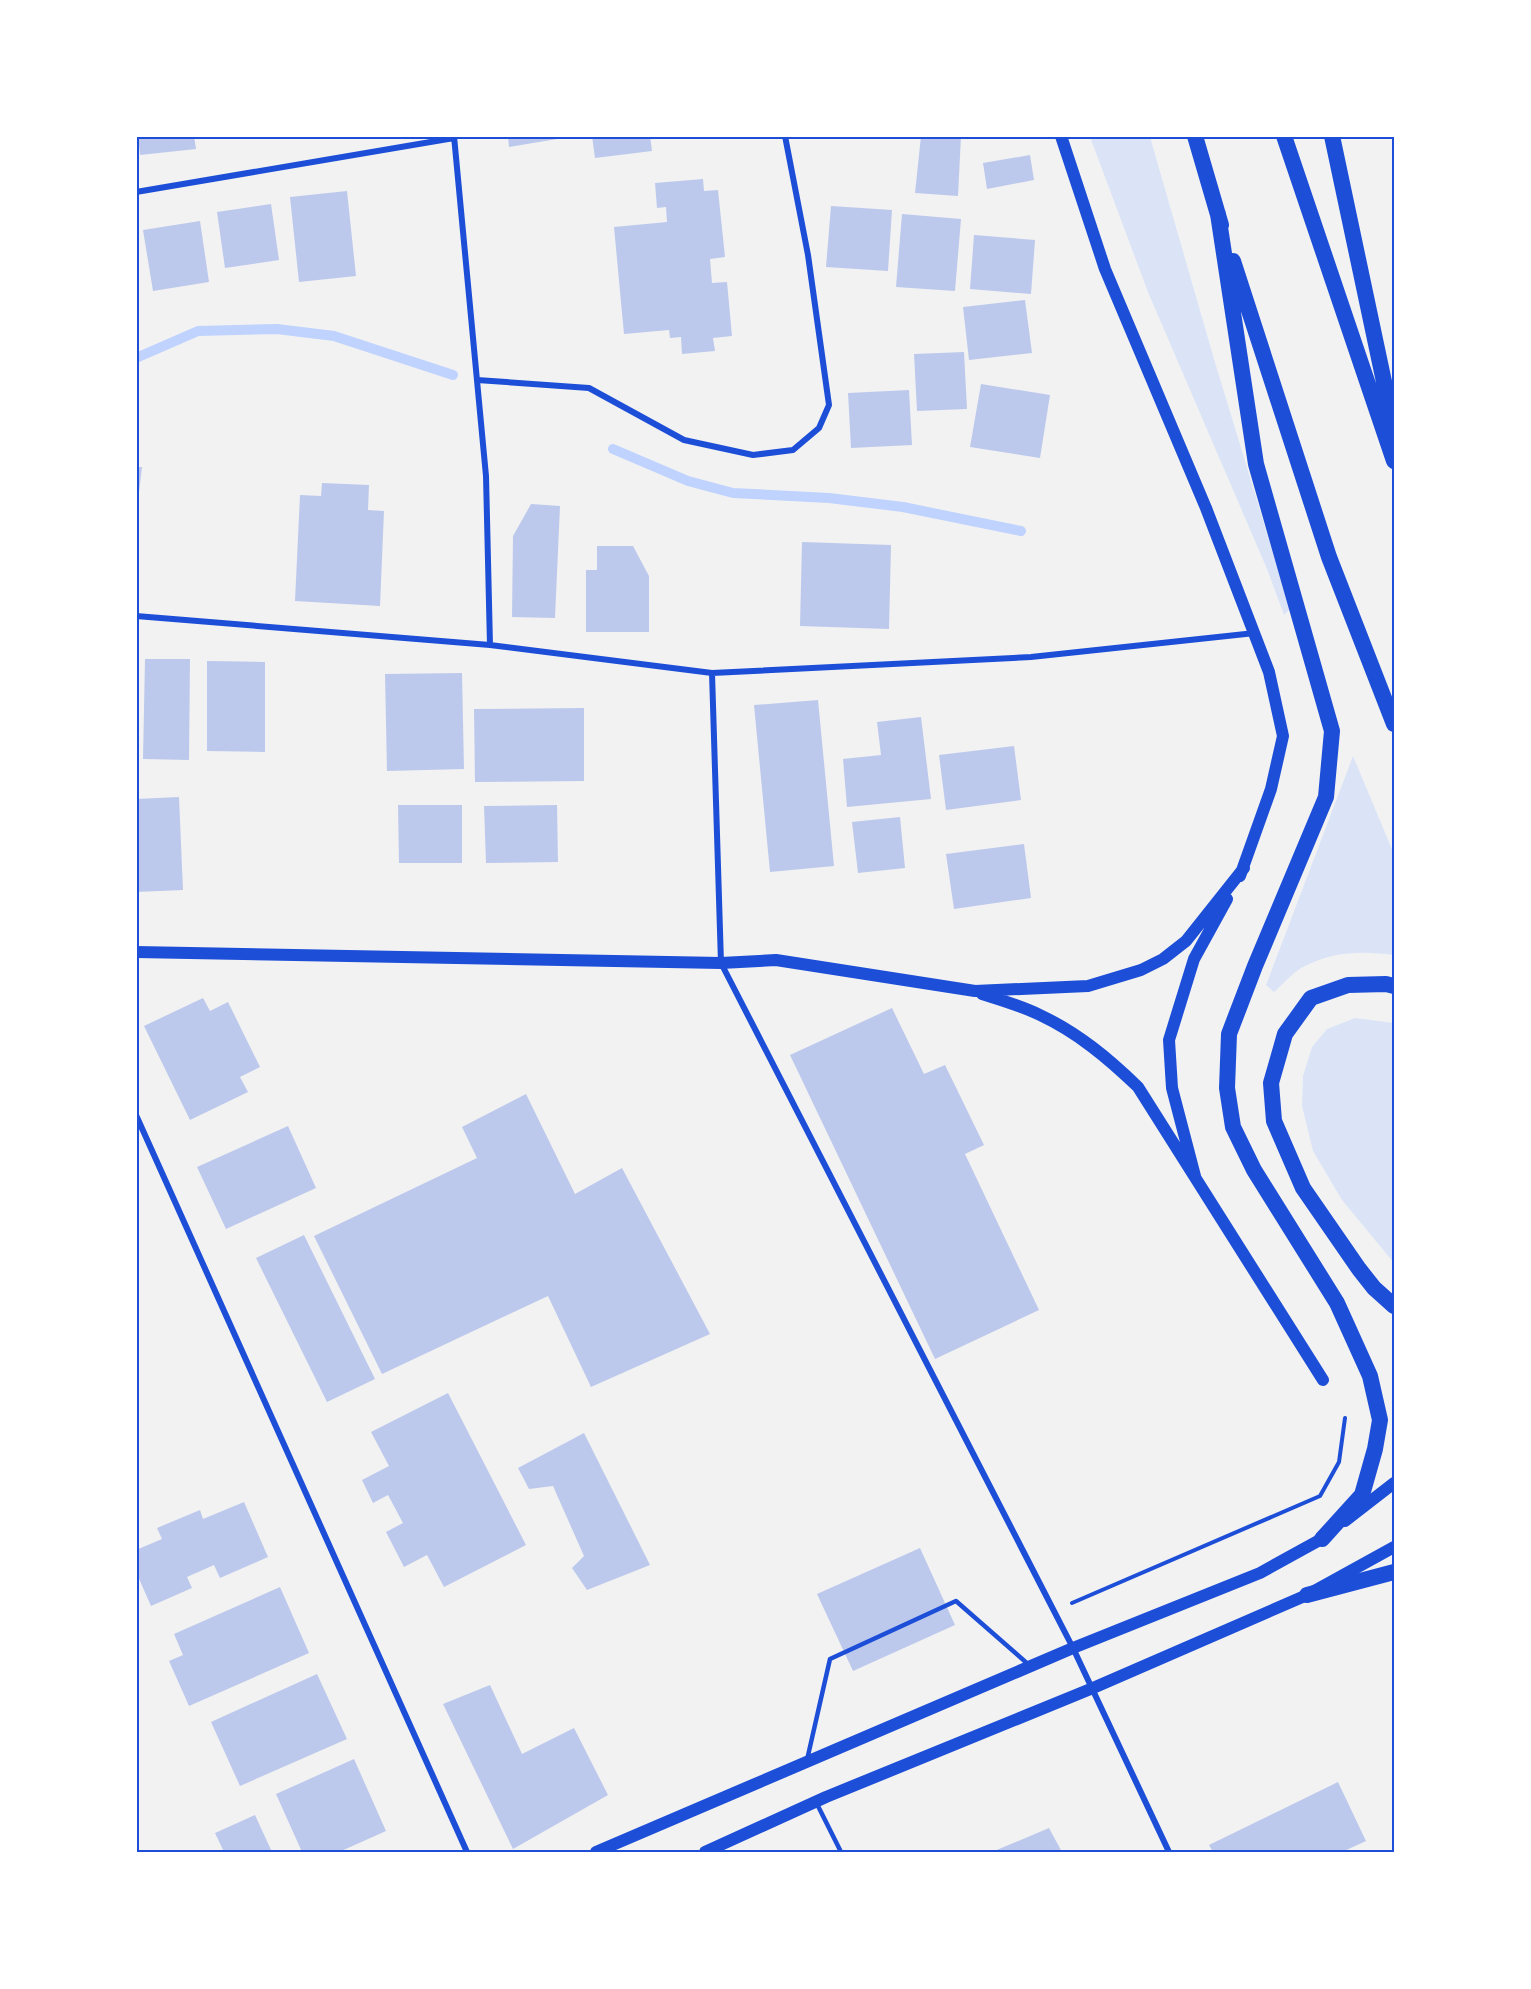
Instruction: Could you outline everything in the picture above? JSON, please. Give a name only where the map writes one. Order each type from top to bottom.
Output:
[{"type":"highway","points":[[1195,136],[1329,556],[1395,724]]},
{"type":"highway","points":[[1284,136],[1395,461]]},
{"type":"highway","points":[[1332,136],[1395,429]]},
{"type":"highway","points":[[1218,214],[1256,464],[1332,731],[1326,797],[1229,1034],[1227,1088],[1233,1127],[1254,1170],[1337,1303],[1370,1376],[1380,1420],[1376,1449],[1362,1495],[1322,1539]]},
{"type":"highway","points":[[1395,986],[1386,984],[1348,985],[1311,998],[1285,1034],[1271,1083],[1274,1121],[1303,1188],[1359,1269],[1374,1288],[1395,1306]]},
{"type":"highway","points":[[1307,1595],[1395,1572]]},
{"type":"main road","points":[[1061,136],[1105,269],[1206,508],[1255,633],[1269,672],[1283,736],[1271,789],[1244,868],[1194,959],[1169,1040],[1172,1088],[1196,1176]]},
{"type":"main road","points":[[975,991],[1088,986],[1141,970],[1163,959],[1186,941],[1244,868]]},
{"type":"main road","points":[[136,952],[721,963],[776,960],[975,991],[1039,1014],[1083,1039],[1111,1060],[1138,1087],[1323,1380]]},
{"type":"main road","points":[[596,1852],[1073,1648],[1260,1573],[1322,1539],[1395,1484]]},
{"type":"main road","points":[[705,1852],[816,1802],[1093,1688],[1307,1595],[1395,1547]]},
{"type":"street","points":[[477,380],[589,388],[684,440],[753,455],[793,450],[819,428],[830,405],[808,255],[785,136]]},
{"type":"street","points":[[136,192],[454,137],[486,476],[490,645]]},
{"type":"street","points":[[136,616],[490,645],[712,673],[1031,657],[1255,633]]},
{"type":"street","points":[[712,673],[721,963],[1073,1648],[1169,1852]]},
{"type":"street","points":[[136,1115],[467,1852]]},
{"type":"lane","points":[[806,1763],[830,1659],[956,1601],[1031,1667]]},
{"type":"lane","points":[[816,1802],[841,1852]]},
{"type":"path","points":[[1054,1611],[1320,1496],[1339,1462],[1346,1418]]},
{"type":"shaded area","points":[[1090,137],[1150,137],[1290,609],[1284,615],[1267,569],[1148,292]]},
{"type":"shaded area","points":[[1353,756],[1394,854],[1394,955],[1361,953],[1318,960],[1294,973],[1274,992],[1266,985]]},
{"type":"shaded area","points":[[1355,1018],[1394,1023],[1394,1263],[1342,1200],[1313,1151],[1302,1106],[1303,1076],[1312,1047],[1327,1029]]},
{"type":"building","points":[[138,136],[194,136],[196,149],[140,155]]},
{"type":"building","points":[[508,136],[563,136],[563,138],[509,147]]},
{"type":"building","points":[[592,136],[650,136],[652,151],[595,158]]},
{"type":"building","points":[[921,136],[961,136],[958,196],[915,193]]},
{"type":"building","points":[[1030,155],[1034,180],[987,189],[983,163]]},
{"type":"building","points":[[703,179],[704,191],[718,190],[725,257],[710,259],[712,283],[727,282],[732,336],[713,338],[715,351],[682,354],[681,337],[670,338],[669,330],[624,334],[614,227],[667,222],[666,207],[657,208],[655,183]]},
{"type":"building","points":[[347,191],[356,276],[299,282],[290,197]]},
{"type":"building","points":[[271,204],[279,260],[225,268],[217,212]]},
{"type":"building","points":[[831,206],[892,210],[888,271],[826,267]]},
{"type":"building","points":[[902,214],[961,219],[955,291],[896,287]]},
{"type":"building","points":[[200,221],[209,282],[153,291],[143,230]]},
{"type":"building","points":[[974,235],[1035,240],[1031,294],[970,289]]},
{"type":"building","points":[[1025,300],[1032,353],[969,360],[963,307]]},
{"type":"building","points":[[964,352],[967,409],[917,411],[914,354]]},
{"type":"building","points":[[981,384],[1050,395],[1040,458],[970,447]]},
{"type":"building","points":[[909,390],[912,445],[851,448],[848,393]]},
{"type":"building","points":[[136,467],[142,467],[138,501],[136,501]]},
{"type":"building","points":[[322,483],[369,485],[368,510],[384,511],[380,606],[295,601],[300,495],[321,496]]},
{"type":"building","points":[[531,504],[560,506],[555,618],[512,617],[513,536]]},
{"type":"building","points":[[802,542],[891,545],[889,629],[800,626]]},
{"type":"building","points":[[597,546],[633,546],[649,576],[649,632],[586,632],[586,570],[597,570]]},
{"type":"building","points":[[145,659],[190,659],[189,760],[143,759]]},
{"type":"building","points":[[207,661],[265,662],[265,752],[207,751]]},
{"type":"building","points":[[462,673],[464,769],[387,771],[385,674]]},
{"type":"building","points":[[818,700],[834,866],[770,872],[754,705]]},
{"type":"building","points":[[584,708],[584,781],[475,782],[474,709]]},
{"type":"building","points":[[921,717],[931,799],[847,807],[843,759],[881,755],[877,722]]},
{"type":"building","points":[[1014,746],[1021,800],[946,810],[939,755]]},
{"type":"building","points":[[179,797],[183,890],[136,892],[136,799]]},
{"type":"building","points":[[398,805],[462,805],[462,863],[399,863]]},
{"type":"building","points":[[557,805],[558,862],[486,863],[484,806]]},
{"type":"building","points":[[900,817],[905,868],[858,873],[852,822]]},
{"type":"building","points":[[1024,844],[1031,898],[954,909],[946,854]]},
{"type":"building","points":[[203,998],[210,1011],[228,1002],[260,1067],[240,1077],[248,1092],[190,1120],[144,1026]]},
{"type":"building","points":[[892,1008],[924,1074],[945,1065],[984,1145],[965,1154],[1039,1310],[935,1359],[790,1055]]},
{"type":"building","points":[[526,1094],[575,1194],[622,1168],[710,1334],[591,1387],[548,1296],[382,1374],[314,1236],[477,1158],[462,1127]]},
{"type":"building","points":[[288,1126],[316,1188],[226,1229],[197,1167]]},
{"type":"building","points":[[304,1235],[375,1379],[327,1402],[256,1258]]},
{"type":"building","points":[[448,1393],[526,1545],[444,1587],[427,1555],[404,1567],[386,1532],[403,1523],[388,1495],[373,1503],[362,1480],[389,1466],[371,1432]]},
{"type":"building","points":[[584,1433],[650,1565],[587,1590],[572,1568],[584,1556],[553,1486],[529,1489],[518,1468]]},
{"type":"building","points":[[244,1502],[268,1557],[220,1578],[214,1565],[187,1577],[192,1588],[151,1606],[136,1572],[136,1550],[162,1539],[157,1528],[200,1510],[203,1519]]},
{"type":"building","points":[[920,1548],[955,1625],[853,1671],[817,1594]]},
{"type":"building","points":[[280,1587],[309,1653],[189,1706],[169,1661],[183,1655],[174,1634]]},
{"type":"building","points":[[317,1674],[347,1739],[240,1786],[211,1722]]},
{"type":"building","points":[[490,1685],[522,1754],[574,1728],[608,1795],[513,1849],[443,1704]]},
{"type":"building","points":[[354,1759],[386,1831],[339,1852],[302,1852],[276,1794]]},
{"type":"building","points":[[1338,1782],[1366,1841],[1342,1852],[1213,1852],[1209,1845]]},
{"type":"building","points":[[255,1815],[272,1852],[224,1852],[215,1833]]},
{"type":"building","points":[[1049,1828],[1062,1852],[992,1852]]},
{"type":"waterway","points":[[136,358],[198,331],[277,329],[334,336],[453,375]]},
{"type":"waterway","points":[[613,449],[688,481],[733,493],[829,498],[903,507],[1021,531]]}]
